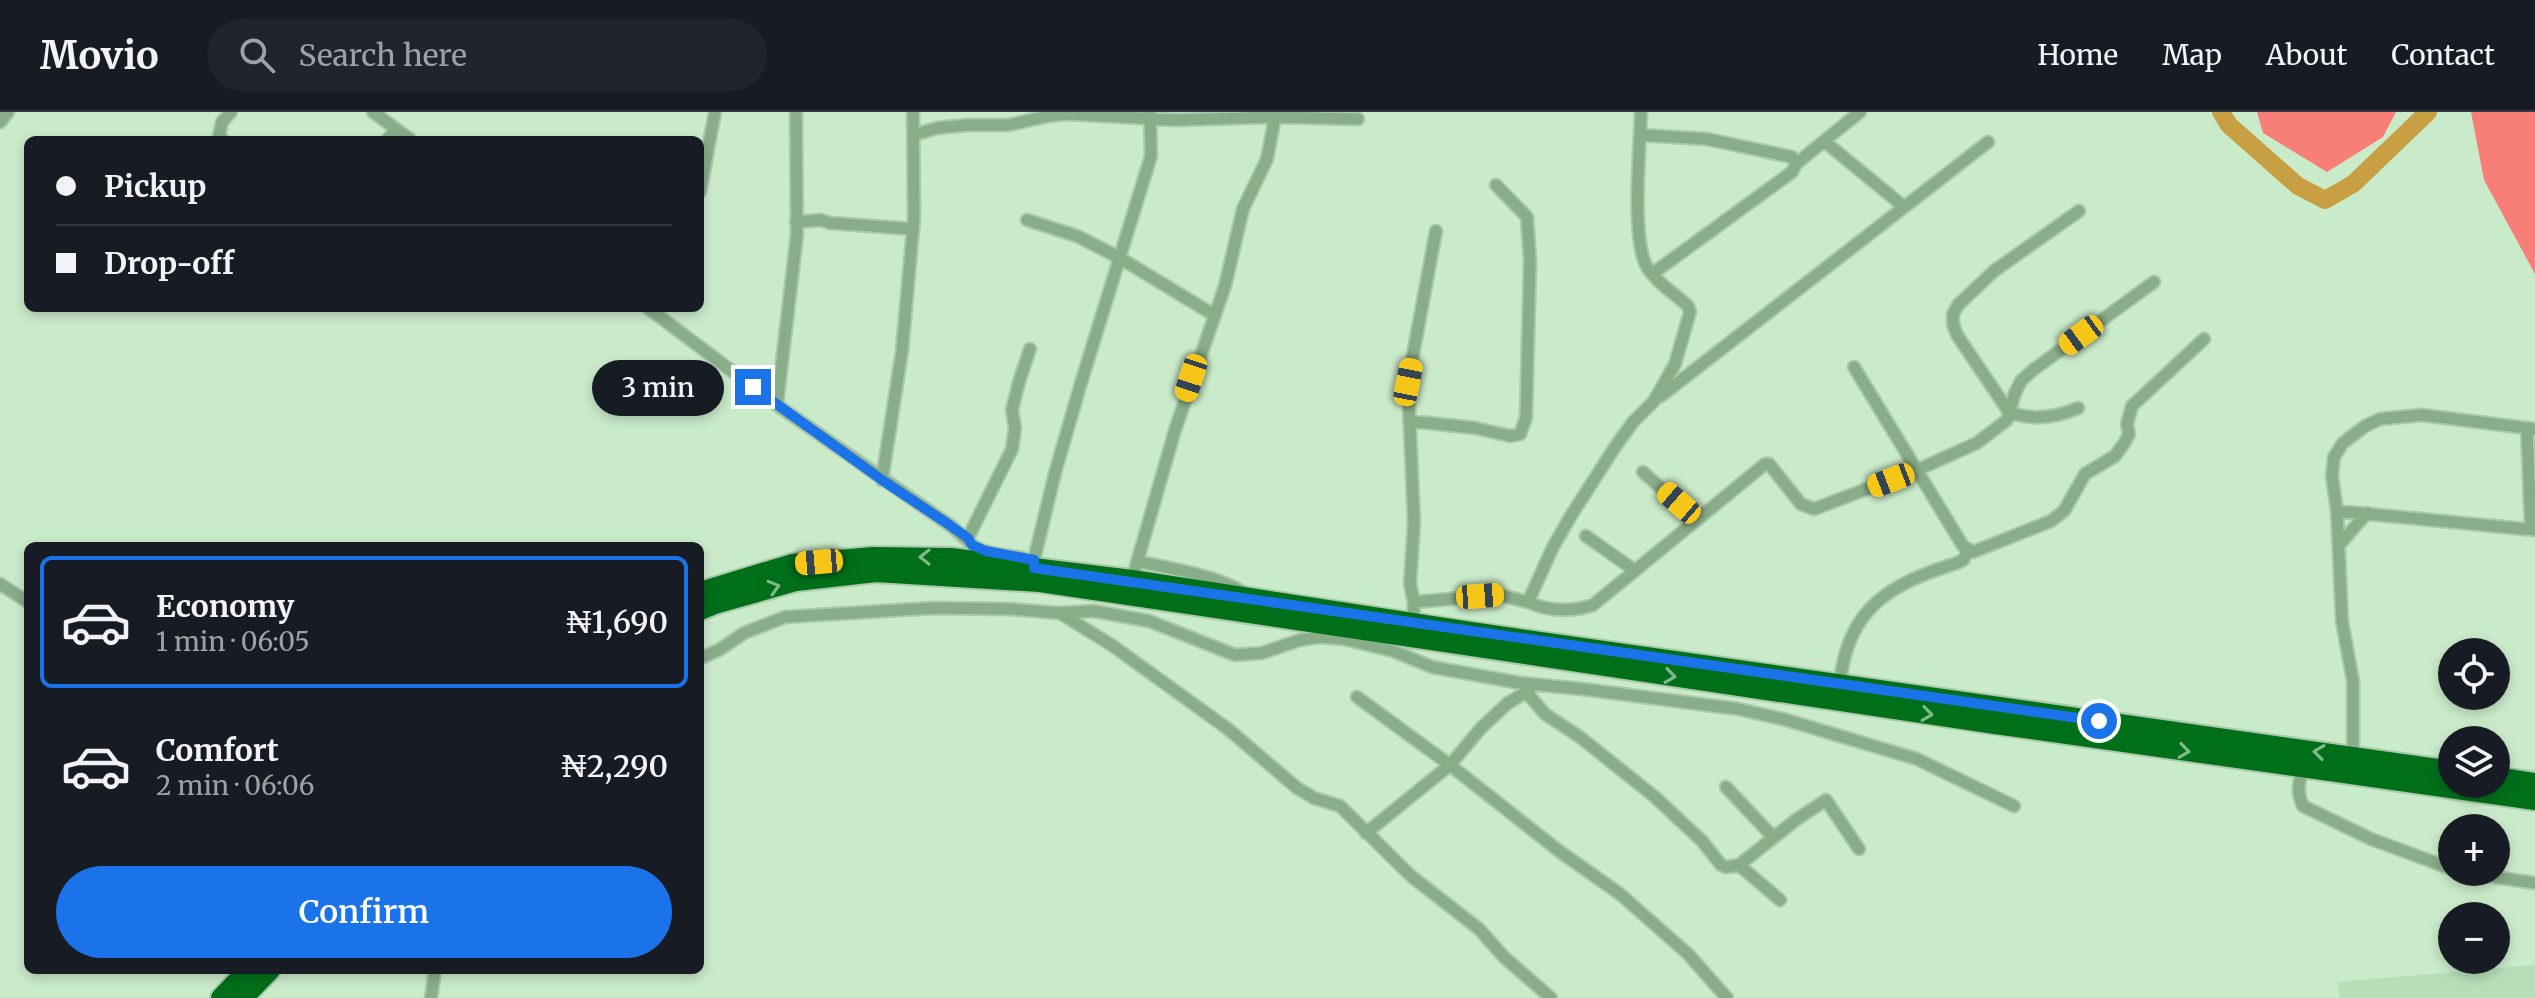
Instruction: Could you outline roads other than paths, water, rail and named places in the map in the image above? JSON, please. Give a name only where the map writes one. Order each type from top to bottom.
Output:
[{"type":"highway","points":[[704,591],[792,564],[873,557],[951,558],[1134,571],[1412,630],[2535,800]]},
{"type":"highway","points":[[704,609],[796,581],[876,572],[1040,582],[1840,684],[2438,769]]},
{"type":"highway","points":[[2510,779],[2535,783]]},
{"type":"highway","points":[[221,998],[244,974]]},
{"type":"highway","points":[[243,998],[266,974]]},
{"type":"street","points":[[0,122],[8,112]]},
{"type":"street","points":[[219,136],[222,122],[231,112]]},
{"type":"street","points":[[373,112],[406,136]]},
{"type":"street","points":[[704,171],[715,112]]},
{"type":"street","points":[[777,405],[796,222],[796,112]]},
{"type":"street","points":[[882,480],[902,351],[913,229],[913,112]]},
{"type":"street","points":[[1641,112],[1637,221],[1645,262],[1652,274],[1680,298],[1690,312],[1675,364],[1654,401]]},
{"type":"street","points":[[1652,274],[1792,172],[1796,164],[1860,112]]},
{"type":"street","points":[[914,135],[937,128],[1009,125],[1027,117],[1068,114],[1127,118],[1150,115],[1176,120],[1276,114],[1358,119]]},
{"type":"street","points":[[1134,571],[1175,430],[1225,286],[1243,209],[1267,159],[1276,114]]},
{"type":"street","points":[[659,312],[777,405],[968,538],[979,549],[1034,564],[1055,473],[1151,156],[1150,115]]},
{"type":"street","points":[[390,136],[396,129]]},
{"type":"street","points":[[1640,135],[1707,139],[1792,157],[1796,164]]},
{"type":"street","points":[[1824,141],[1903,206]]},
{"type":"street","points":[[1528,602],[1572,514],[1633,422],[1654,401],[1988,142]]},
{"type":"street","points":[[1409,421],[1475,428],[1510,436],[1520,434],[1526,418],[1530,261],[1527,217],[1496,185]]},
{"type":"street","points":[[2078,408],[2052,417],[2034,418],[2009,412],[1957,335],[1953,314],[1958,305],[1994,271],[2079,211]]},
{"type":"street","points":[[796,222],[821,220],[913,229]]},
{"type":"street","points":[[1027,220],[1077,236],[1120,258],[1214,315]]},
{"type":"street","points":[[1436,231],[1408,382],[1414,522],[1410,584],[1412,630],[1432,667],[1531,689],[1738,709],[1823,730],[1917,759],[2014,806]]},
{"type":"street","points":[[704,656],[744,633],[785,617],[933,608],[1059,613],[1094,611],[1149,621],[1235,655],[1262,653],[1319,637],[1344,639],[1412,630],[1500,595],[1553,610],[1580,609],[1593,605],[1765,464],[1769,464],[1801,504],[1814,509],[1917,470],[1977,443],[2007,420],[2021,381],[2033,370],[2154,282]]},
{"type":"street","points":[[1968,551],[1973,552],[2051,521],[2064,511],[2085,474],[2115,456],[2125,442],[2132,406],[2204,339]]},
{"type":"street","points":[[968,538],[1012,449],[1015,428],[1012,410],[1030,349]]},
{"type":"street","points":[[1675,364],[1686,376]]},
{"type":"street","points":[[1854,367],[1968,551]]},
{"type":"street","points":[[2337,511],[2533,529],[2531,429],[2453,417],[2422,415],[2380,419],[2343,443],[2334,457],[2332,476],[2337,511],[2342,621],[2353,681],[2353,757]]},
{"type":"street","points":[[1643,472],[1696,519]]},
{"type":"street","points":[[2339,545],[2367,513]]},
{"type":"street","points":[[1586,536],[1634,570]]},
{"type":"street","points":[[1840,684],[1847,646],[1865,611],[1894,589],[1957,563],[1968,551]]},
{"type":"street","points":[[0,584],[24,599]]},
{"type":"street","points":[[1059,613],[1113,646],[1228,729],[1297,788],[1314,798],[1340,806],[1411,876],[1479,929],[1504,957],[1551,998]]},
{"type":"street","points":[[1366,833],[1450,765],[1481,728],[1508,703],[1531,689]]},
{"type":"street","points":[[1531,689],[1545,714],[1580,737],[1655,797],[1702,841],[1721,865],[1739,865],[1826,800],[1859,849]]},
{"type":"street","points":[[1357,697],[1620,894],[1688,954],[1727,998]]},
{"type":"street","points":[[2303,767],[2298,797],[2303,806],[2371,839],[2438,864]]},
{"type":"street","points":[[1726,787],[1773,837]]},
{"type":"street","points":[[1739,865],[1780,900]]},
{"type":"street","points":[[2510,879],[2535,883]]},
{"type":"street","points":[[431,998],[434,974]]},
{"type":"waterway","points":[[2221,112],[2229,125],[2298,186],[2325,200],[2353,184],[2428,112]]}]
